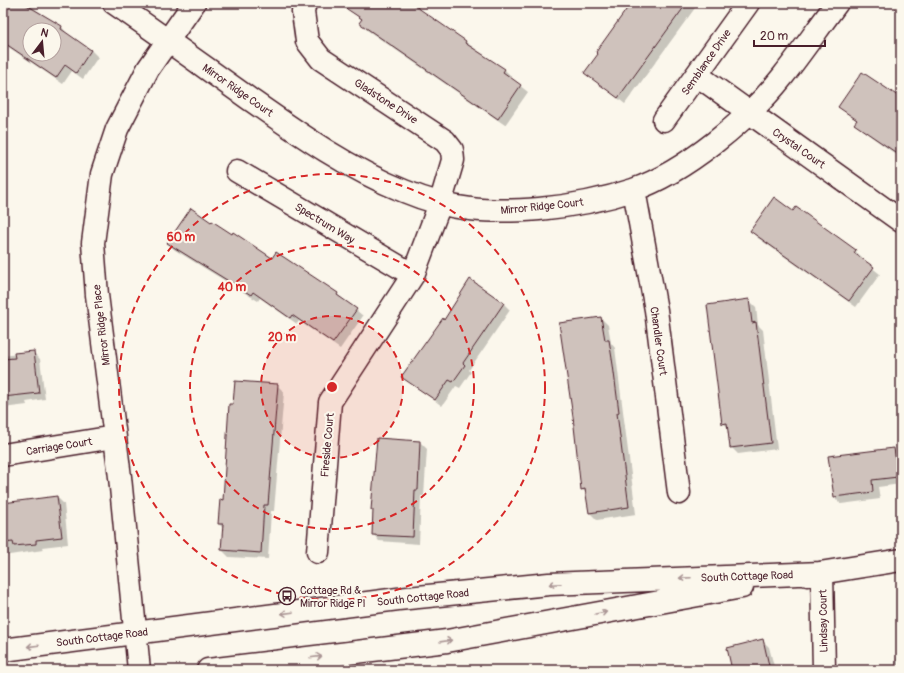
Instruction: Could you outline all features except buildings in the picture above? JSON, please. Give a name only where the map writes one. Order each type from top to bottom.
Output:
[{"type":"street","name":"Mirror Ridge Court","points":[[114,3],[319,148],[362,172],[403,191],[440,204],[469,210],[501,212],[549,208],[584,202],[634,190],[679,167],[702,151],[749,113],[782,77],[837,3]]},
{"type":"street","name":"Mirror Ridge Place","points":[[140,670],[94,265],[93,243],[96,209],[102,174],[117,129],[148,69],[194,3]]},
{"type":"street","name":"Gladstone Drive","points":[[305,3],[303,12],[306,41],[322,59],[445,141],[452,150],[453,160],[440,204]]},
{"type":"street","name":"Semblance Drive","points":[[664,120],[748,3]]},
{"type":"street","name":"Crystal Court","points":[[697,75],[901,221]]},
{"type":"street","name":"Spectrum Way","points":[[237,171],[413,275]]},
{"type":"street","name":"Chandler Court","points":[[634,190],[656,310],[679,493]]},
{"type":"street","points":[[413,275],[440,204]]},
{"type":"street","name":"Fireside Court","points":[[318,552],[330,402],[413,275]]},
{"type":"street","name":"Carriage Court","points":[[3,455],[114,437]]},
{"type":"street","name":"South Cottage Road","points":[[208,670],[447,641],[901,560]]},
{"type":"street","name":"South Cottage Road","points":[[3,650],[398,599],[549,584],[822,573]]},
{"type":"street","name":"Lindsay Court","points":[[822,573],[824,670]]},
{"type":"place","name":"Cottage Rd & Mirror Ridge Pl","points":[[287,596]]}]
